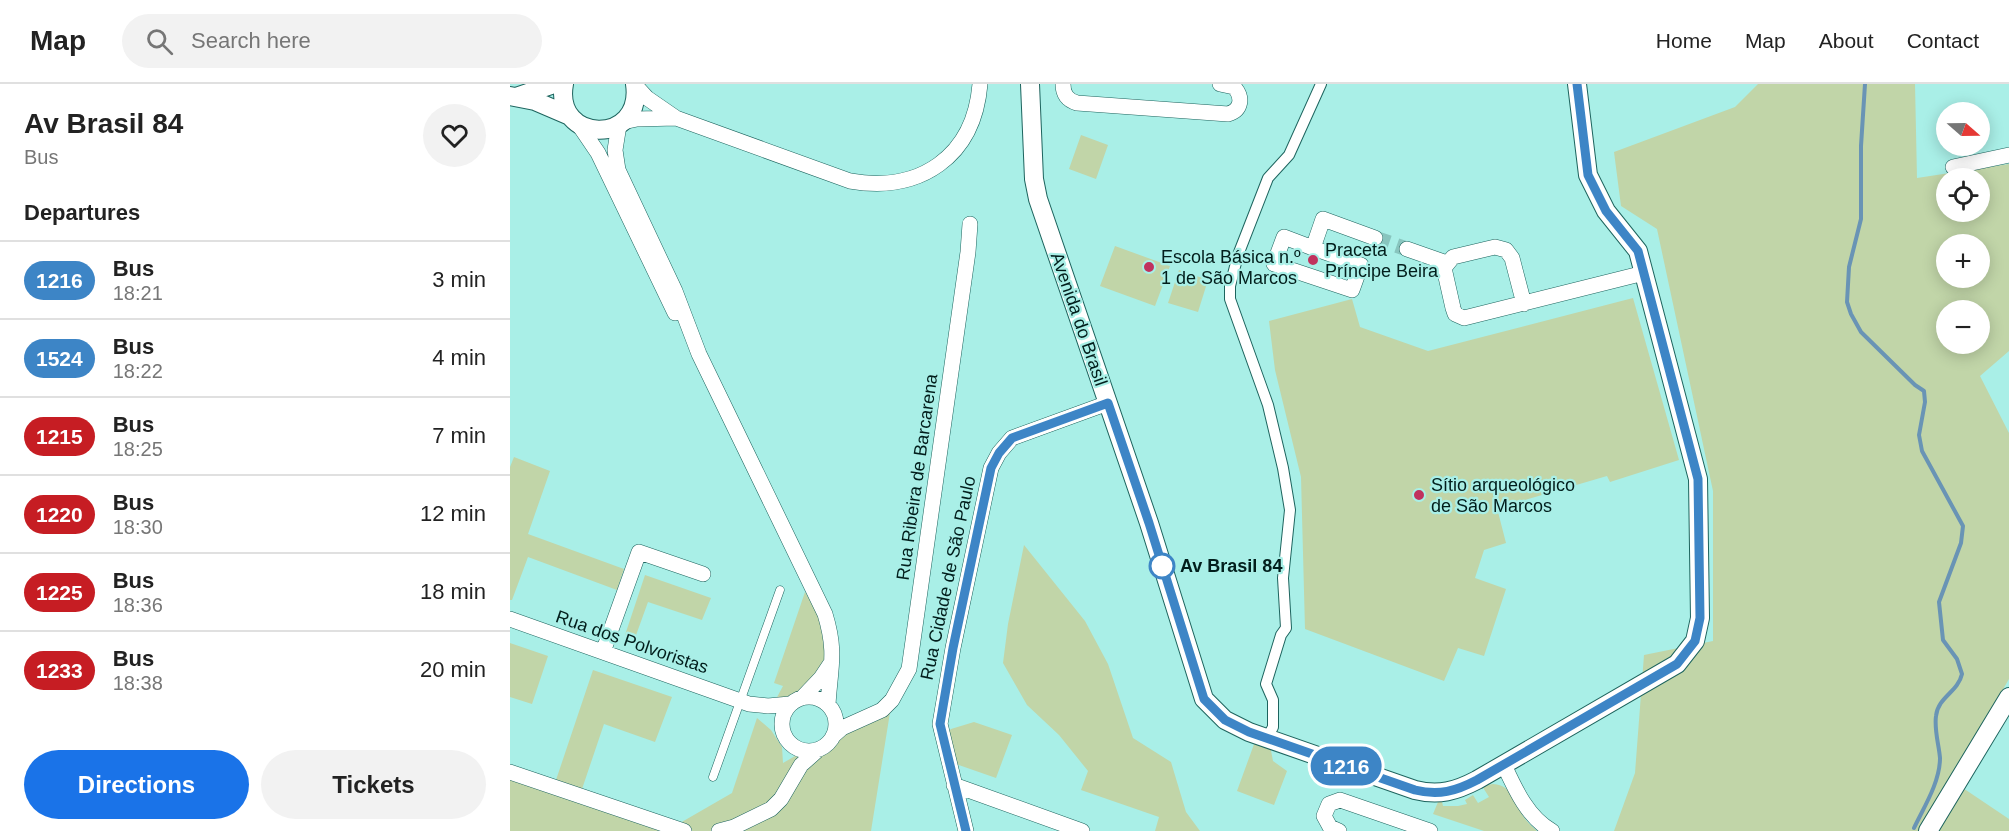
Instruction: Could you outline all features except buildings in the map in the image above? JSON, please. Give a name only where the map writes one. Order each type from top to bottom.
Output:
[{"type":"street","points":[[513,97],[554,84]]},
{"type":"street","points":[[564,84],[563,101],[598,153],[677,317],[699,354],[825,614],[833,644],[830,707],[836,722],[834,735],[801,765],[781,799],[771,809],[734,827],[719,831]]},
{"type":"street","points":[[635,85],[646,98],[676,118],[850,181],[876,184],[902,182],[927,172],[950,156],[964,139],[974,118],[980,84]]},
{"type":"street","name":"Avenida do Brasil","points":[[1030,84],[1034,179],[1038,199],[1149,523],[1204,699],[1225,720],[1267,738],[1428,793],[1437,794],[1459,789],[1504,765],[1677,664],[1695,641],[1700,618],[1698,479],[1638,251],[1606,211],[1588,175],[1577,84]]},
{"type":"street","points":[[1057,84],[1063,84],[1065,95],[1072,102],[1077,103],[1233,113],[1239,105],[1240,95],[1234,87],[1220,84]]},
{"type":"street","points":[[1267,738],[1273,727],[1273,718],[1272,700],[1266,684],[1281,635],[1286,628],[1283,578],[1290,510],[1268,405],[1230,299],[1230,286],[1238,255],[1268,178],[1289,155],[1321,84]]},
{"type":"street","points":[[635,85],[634,105],[621,123],[615,150],[618,170],[675,291],[699,354]]},
{"type":"street","points":[[513,97],[546,105],[589,129],[599,131],[637,119],[676,118]]},
{"type":"street","points":[[1953,167],[2009,155]]},
{"type":"street","points":[[1313,248],[1323,219],[1376,238]]},
{"type":"street","name":"Rua Ribeira de Barcarena","points":[[834,735],[842,728],[882,710],[892,700],[909,669],[941,449],[970,224]]},
{"type":"street","points":[[1284,237],[1313,248],[1361,264],[1352,290],[1274,264],[1284,237]]},
{"type":"street","points":[[1524,304],[1512,258],[1506,250],[1495,247],[1453,257],[1447,263],[1444,273],[1453,308],[1459,316],[1464,318],[1524,304],[1644,273]]},
{"type":"street","points":[[1407,249],[1447,263]]},
{"type":"street","name":"Rua Cidade de São Paulo","points":[[966,831],[940,724],[940,713],[991,468],[999,453],[1012,438],[1108,403]]},
{"type":"street","points":[[603,652],[639,552],[703,574]]},
{"type":"street","name":"Rua dos Polvoristas","points":[[510,619],[745,702],[768,706],[796,701]]},
{"type":"street","points":[[786,790],[790,774],[783,717],[796,701],[821,678],[833,658]]},
{"type":"street","points":[[1931,826],[2009,697]]},
{"type":"street","points":[[796,701],[816,698],[843,715],[867,717]]},
{"type":"street","name":"Rua dos Polvoristas","points":[[745,702],[770,718],[785,736]]},
{"type":"street","points":[[785,736],[793,746],[801,750],[819,749]]},
{"type":"street","points":[[1504,765],[1529,811],[1536,820],[1552,831]]},
{"type":"street","points":[[510,772],[684,831]]},
{"type":"street","points":[[954,785],[1082,831]]},
{"type":"street","points":[[1339,831],[1330,827],[1324,816],[1329,804],[1340,800],[1430,831]]},
{"type":"lane","points":[[713,777],[745,702],[780,590]]},
{"type":"green space","points":[[1758,84],[1915,84],[1917,178],[1936,175],[1936,222],[1990,222],[1990,168],[1983,168],[2009,164],[2009,351],[1980,376],[2009,433],[2009,679],[1951,780],[2009,819],[2009,831],[1614,831],[1635,773],[1644,655],[1713,641],[1713,491],[1657,229],[1621,206],[1614,152],[1735,107]]},
{"type":"green space","points":[[1081,135],[1108,145],[1096,179],[1069,169]]},
{"type":"green space","points":[[1115,246],[1170,266],[1155,306],[1100,286]]},
{"type":"green space","points":[[1179,270],[1208,280],[1198,312],[1168,303]]},
{"type":"green space","points":[[1633,298],[1679,460],[1610,482],[1607,476],[1497,508],[1506,543],[1484,550],[1475,578],[1506,589],[1484,656],[1458,648],[1444,681],[1305,629],[1301,477],[1275,370],[1269,321],[1352,299],[1360,327],[1428,351]]},
{"type":"green space","points":[[514,457],[550,471],[528,534],[624,569],[617,590],[528,557],[512,600],[510,600],[510,467]]},
{"type":"green space","points":[[1024,545],[1085,621],[1108,664],[1133,738],[1171,762],[1186,812],[1200,831],[1155,831],[1159,817],[1081,790],[1088,771],[1059,735],[1027,705],[1003,663],[1008,624]]},
{"type":"green space","points":[[645,575],[711,598],[702,620],[648,602],[635,638],[625,635]]},
{"type":"green space","points":[[805,592],[824,626],[829,654],[820,672],[798,693],[775,701],[783,686],[774,683]]},
{"type":"green space","points":[[510,643],[548,656],[532,704],[510,697]]},
{"type":"green space","points":[[593,670],[672,697],[655,742],[604,724],[581,792],[680,823],[732,793],[757,718],[771,730],[782,747],[783,763],[892,700],[871,831],[510,831],[510,770],[555,783]]},
{"type":"green space","points":[[974,722],[1012,735],[996,778],[953,763],[946,734],[951,729]]},
{"type":"green space","points":[[1257,736],[1269,740],[1273,761],[1287,771],[1274,805],[1237,791]]},
{"type":"green space","points":[[1500,785],[1510,792],[1526,820],[1537,831],[1484,831],[1433,814],[1438,802],[1442,802],[1443,806],[1458,806],[1467,804],[1465,800],[1473,795],[1478,803],[1489,797],[1482,786]]},
{"type":"waterway","points":[[1865,84],[1861,146],[1861,219],[1849,267],[1847,302],[1861,332],[1924,391],[1925,402],[1919,435],[1922,451],[1963,526],[1961,543],[1939,602],[1943,640],[1957,659],[1962,674],[1957,685],[1938,709],[1936,727],[1939,767],[1931,794],[1914,828]]},
{"type":"tunnel","points":[[1375,238],[1407,249]]},
{"type":"bus line","name":"1216","points":[[966,831],[942,735],[940,713],[991,468],[994,460],[1012,438],[1108,403],[1149,523],[1204,699],[1225,720],[1249,732],[1415,790],[1437,794],[1459,789],[1477,780],[1677,664],[1695,641],[1700,618],[1698,479],[1638,251],[1606,211],[1588,175],[1577,84]]},
{"type":"place","name":"Praceta Príncipe Beira","points":[[1313,260]]},
{"type":"place","name":"Escola Básica n.º 1 de São Marcos","points":[[1149,267]]},
{"type":"place","name":"Sítio arqueológico de São Marcos","points":[[1419,495]]},
{"type":"place","name":"Av Brasil 84","points":[[1162,566]]}]
